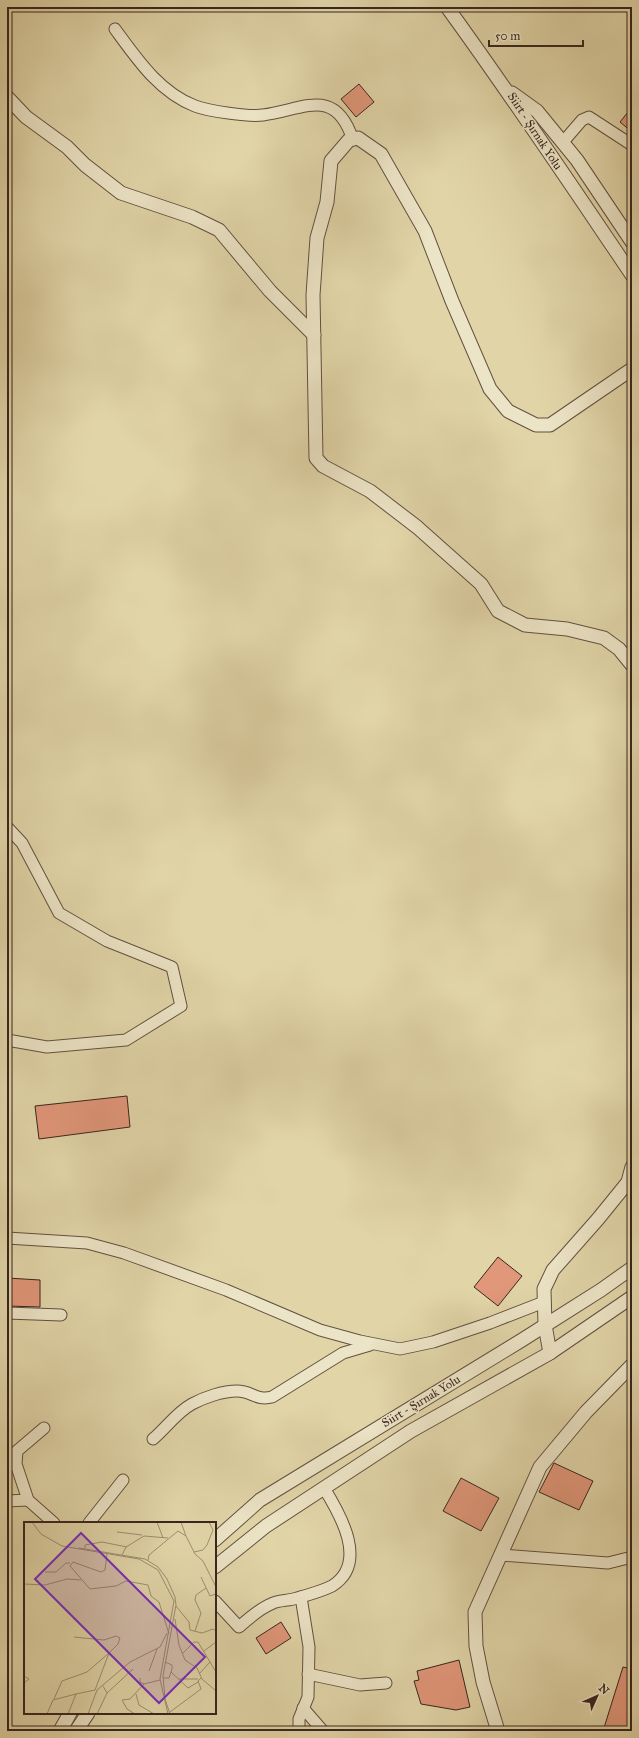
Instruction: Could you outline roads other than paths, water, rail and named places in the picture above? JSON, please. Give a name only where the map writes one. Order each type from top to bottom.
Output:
[{"type":"street","name":"Siirt - Şırnak Yolu","points":[[447,7],[507,89],[532,129],[632,275]]},
{"type":"street","points":[[115,29],[141,64],[169,92],[194,105],[211,111],[262,115],[302,105],[328,106],[339,114],[348,124],[353,140]]},
{"type":"street","name":"Siirt - Şırnak Yolu","points":[[507,89],[537,111],[577,160],[632,242]]},
{"type":"street","points":[[7,97],[26,117],[67,148],[121,193],[192,217],[219,230],[270,291],[314,335]]},
{"type":"street","points":[[562,142],[582,120],[589,117],[632,145]]},
{"type":"street","points":[[632,369],[550,425],[536,425],[508,411],[490,389],[452,301],[425,231],[381,154],[358,138],[344,145],[331,161],[327,202],[317,238],[313,295],[316,458],[323,466],[370,491],[417,527],[481,584],[498,611],[525,625],[567,630],[604,638],[619,649],[632,665]]},
{"type":"street","points":[[7,827],[22,844],[59,913],[107,941],[172,967],[181,1006],[126,1040],[47,1047],[7,1040]]},
{"type":"street","points":[[550,1353],[545,1326],[544,1288],[553,1270],[628,1182],[632,1167]]},
{"type":"street","points":[[7,1238],[87,1243],[124,1253],[226,1290],[320,1330],[373,1344],[400,1349],[434,1342],[490,1323],[544,1302]]},
{"type":"street","name":"Siirt - Şırnak Yolu","points":[[216,1539],[260,1500],[545,1326],[632,1268]]},
{"type":"street","name":"Siirt - Şırnak Yolu","points":[[216,1566],[266,1526],[324,1488],[411,1432],[550,1353],[632,1297]]},
{"type":"street","points":[[7,1313],[61,1314]]},
{"type":"street","points":[[153,1439],[192,1404],[221,1393],[236,1391],[244,1391],[263,1399],[272,1397],[343,1353],[373,1344]]},
{"type":"street","points":[[498,1731],[482,1674],[476,1646],[475,1612],[540,1467],[586,1412],[632,1365]]},
{"type":"street","points":[[44,1428],[17,1451],[16,1464],[28,1500],[53,1522]]},
{"type":"street","points":[[91,1522],[123,1480]]},
{"type":"street","points":[[216,1602],[239,1627],[271,1603],[301,1597],[332,1586],[344,1574],[351,1557],[349,1540],[339,1512],[324,1488]]},
{"type":"street","points":[[7,1501],[28,1500]]},
{"type":"street","points":[[501,1555],[608,1563],[632,1557]]},
{"type":"street","points":[[299,1731],[299,1719],[308,1697],[309,1647],[301,1597]]},
{"type":"street","points":[[308,1674],[360,1685],[386,1683]]},
{"type":"street","points":[[304,1708],[323,1731]]},
{"type":"street","points":[[60,1731],[69,1714]]},
{"type":"street","points":[[76,1731],[87,1714]]}]
